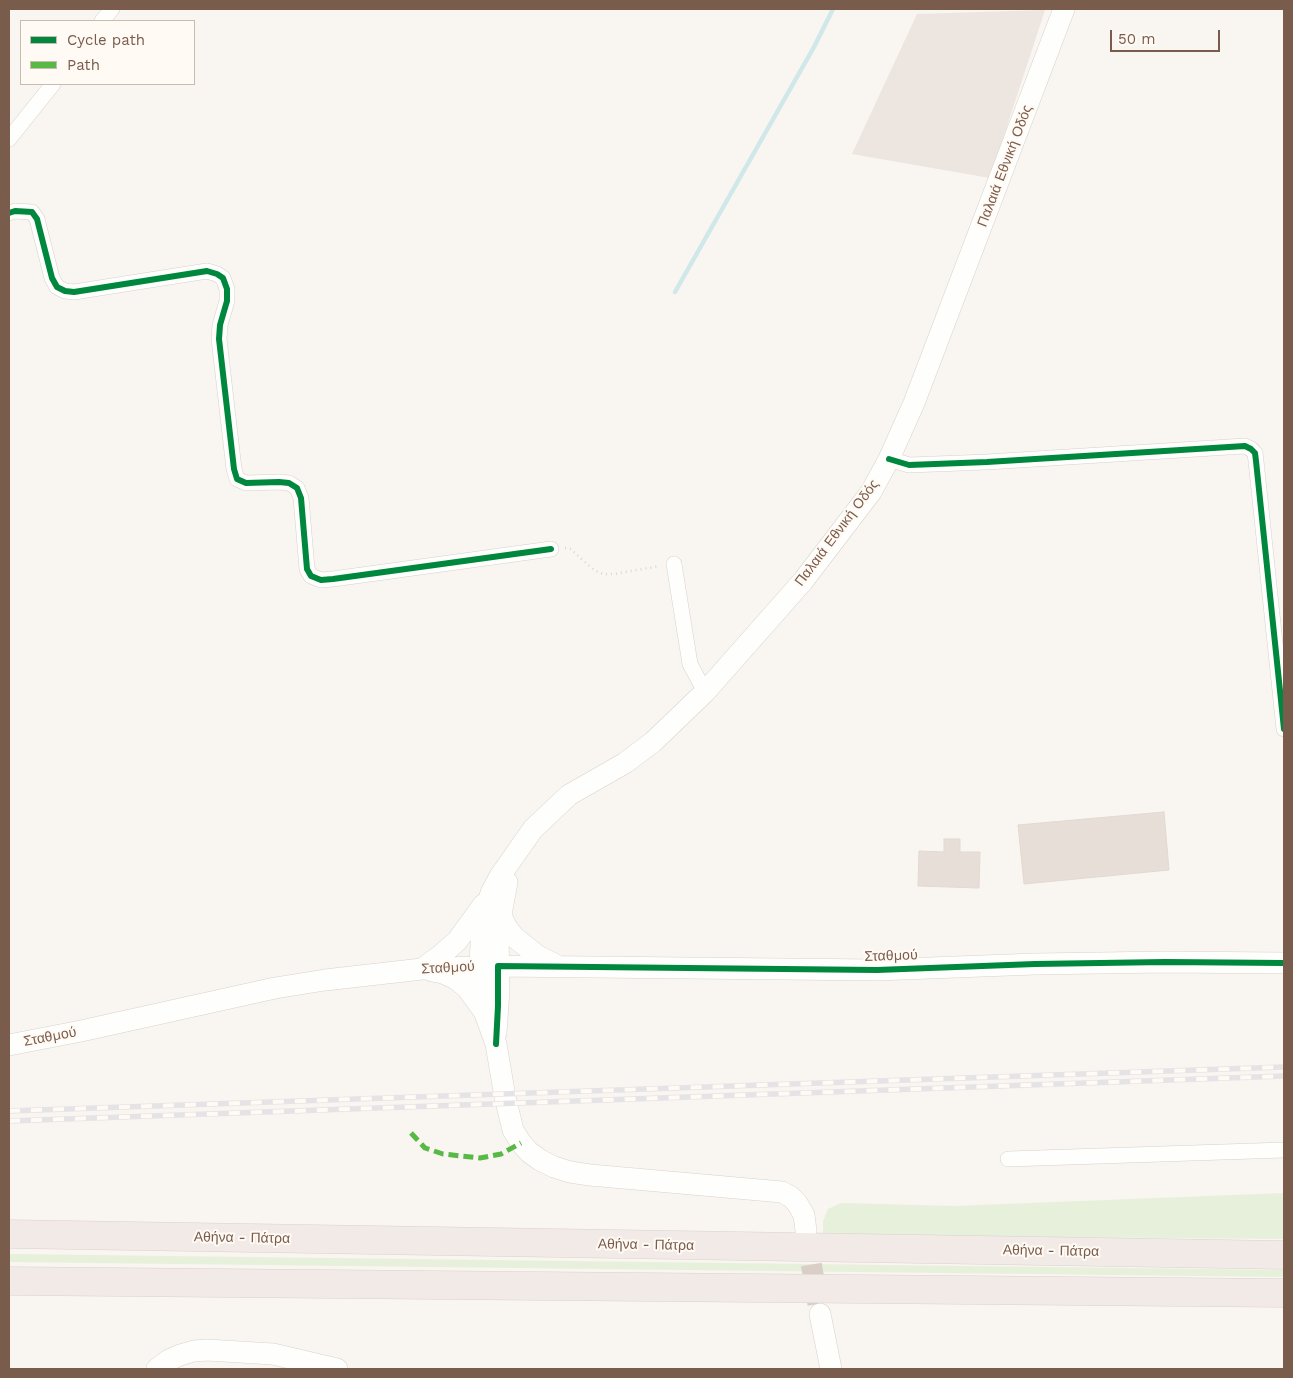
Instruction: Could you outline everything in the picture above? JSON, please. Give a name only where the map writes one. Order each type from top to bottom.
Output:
[{"type":"highway","name":"Αθήνα - Πάτρα","points":[[9,1234],[1284,1255]]},
{"type":"highway","points":[[9,1281],[1284,1293]]},
{"type":"main road","name":"Παλαιά Εθνική Οδός","points":[[489,966],[482,923],[491,893],[500,876],[533,829],[569,795],[624,763],[653,742],[704,692],[802,581],[871,492],[889,459],[921,384],[1064,9]]},
{"type":"main road","name":"Παλαιά Εθνική Οδός","points":[[489,966],[497,947],[500,914],[508,877],[519,850]]},
{"type":"main road","points":[[422,968],[441,955],[457,940],[491,893]]},
{"type":"main road","points":[[500,914],[507,928],[520,942],[538,956],[558,967]]},
{"type":"main road","name":"Σταθμού","points":[[9,1045],[275,988],[422,968],[489,966],[877,970],[1027,964],[1284,963]]},
{"type":"main road","points":[[484,1011],[489,966]]},
{"type":"main road","points":[[489,966],[498,998],[496,1044]]},
{"type":"main road","points":[[422,968],[443,973],[456,979],[467,988],[484,1011],[496,1044],[513,1130],[521,1143],[540,1160],[570,1172],[590,1175],[782,1192],[797,1203],[804,1215],[806,1231]]},
{"type":"main road","points":[[820,1314],[831,1369]]},
{"type":"main road","points":[[157,1369],[180,1355],[207,1350],[273,1354],[337,1369]]},
{"type":"street","points":[[103,20],[112,9]]},
{"type":"street","points":[[9,139],[52,85]]},
{"type":"street","points":[[9,213],[15,211],[32,212],[37,219],[52,278],[57,287],[65,291],[74,292],[207,271],[223,278],[227,289],[227,301],[220,325],[219,339],[234,469],[237,479],[246,483],[279,482],[289,483],[297,488],[301,498],[307,569],[311,576],[321,580],[333,579],[551,549]]},
{"type":"street","points":[[889,459],[909,465],[1245,446],[1251,449],[1256,461],[1284,729]]},
{"type":"street","points":[[674,564],[690,664],[704,692]]},
{"type":"street","points":[[1008,1159],[1284,1150]]},
{"type":"path","points":[[551,549],[562,547],[571,549],[594,570],[603,574],[614,574],[674,564]]},
{"type":"shaded area","points":[[1045,10],[990,178],[852,154],[917,14]]},
{"type":"green space","points":[[1284,1193],[1284,1239],[823,1235],[823,1221],[828,1209],[841,1203],[955,1206]]},
{"type":"green space","points":[[9,1254],[1284,1270],[1284,1277],[9,1262]]},
{"type":"building","points":[[1164,812],[1169,870],[1024,884],[1018,825]]},
{"type":"building","points":[[944,839],[960,839],[960,852],[980,852],[979,888],[918,886],[919,851],[944,852]]},
{"type":"waterway","points":[[675,292],[814,47],[833,9]]},
{"type":"tunnel","points":[[806,1233],[818,1304]]},
{"type":"railway","points":[[9,1111],[1284,1067]]},
{"type":"railway","points":[[9,1121],[1284,1076]]},
{"type":"marked path","points":[[411,1133],[425,1148],[443,1154],[480,1158],[501,1154],[521,1143]]},
{"type":"cycle path","points":[[9,213],[15,211],[32,212],[37,219],[52,278],[57,287],[65,291],[74,292],[207,271],[223,278],[227,289],[227,301],[220,325],[219,339],[234,469],[237,479],[246,483],[279,482],[289,483],[297,488],[301,498],[307,569],[311,576],[321,580],[333,579],[551,549]]},
{"type":"cycle path","points":[[889,459],[909,465],[1245,446],[1251,449],[1255,453],[1256,461],[1284,729]]},
{"type":"cycle path","points":[[496,1044],[498,966],[877,970],[1035,964],[1284,963]]}]
